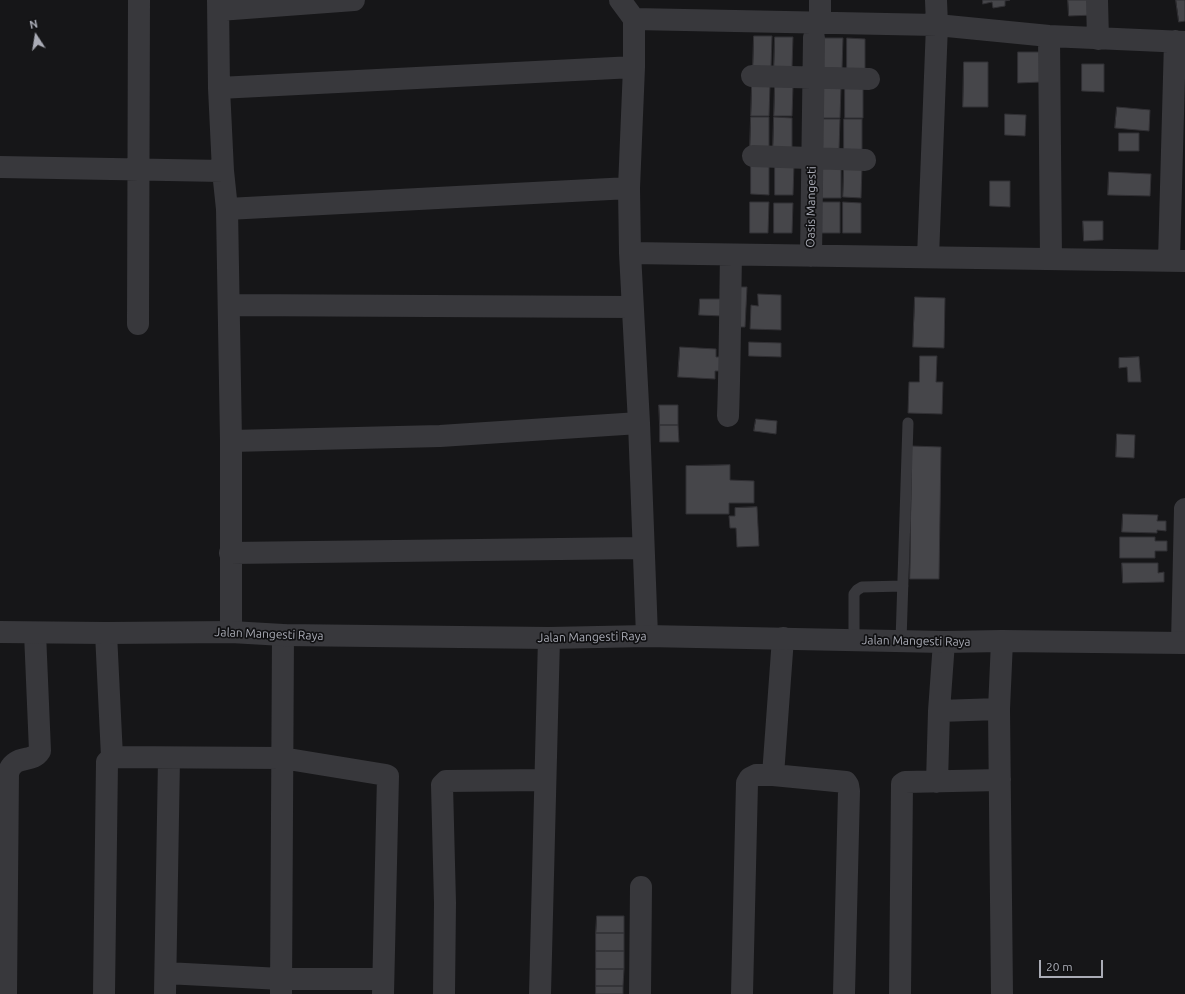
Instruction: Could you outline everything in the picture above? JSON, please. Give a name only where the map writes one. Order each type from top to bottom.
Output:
[{"type":"street","points":[[138,0],[138,324]]},
{"type":"street","points":[[231,632],[229,305],[227,209],[223,171],[219,88],[219,5],[354,0]]},
{"type":"street","points":[[620,0],[634,19],[634,67],[629,188],[630,253],[639,424],[647,636]]},
{"type":"street","name":"Oasis Mangesti","points":[[811,256],[814,78],[820,0]]},
{"type":"street","points":[[928,257],[937,25],[936,0]]},
{"type":"street","points":[[1097,0],[1098,39]]},
{"type":"street","points":[[630,253],[1177,261],[1180,41],[1049,36],[937,25],[817,30],[634,19]]},
{"type":"street","points":[[1049,36],[1050,259]]},
{"type":"street","points":[[219,88],[634,67]]},
{"type":"street","points":[[752,76],[869,79]]},
{"type":"street","name":"Oasis Mangesti","points":[[754,156],[865,160]]},
{"type":"street","points":[[0,167],[223,171]]},
{"type":"street","points":[[227,209],[629,188]]},
{"type":"street","points":[[728,416],[731,255]]},
{"type":"street","points":[[229,305],[632,307]]},
{"type":"street","points":[[231,441],[440,436],[639,424]]},
{"type":"street","points":[[1184,643],[1185,509]]},
{"type":"street","points":[[230,553],[644,548]]},
{"type":"street","name":"Jalan Mangesti Raya","points":[[0,632],[231,632],[283,635],[549,638],[647,636],[944,642],[1002,641],[1184,643]]},
{"type":"street","points":[[6,994],[8,774],[13,764],[34,756],[40,751],[35,633]]},
{"type":"street","points":[[106,633],[112,757]]},
{"type":"street","points":[[281,986],[283,635]]},
{"type":"street","points":[[540,994],[549,638]]},
{"type":"street","points":[[773,775],[783,638]]},
{"type":"street","points":[[1002,641],[999,709],[1002,994]]},
{"type":"street","points":[[937,782],[939,711],[944,642]]},
{"type":"street","points":[[939,711],[999,709]]},
{"type":"street","points":[[104,994],[107,762],[112,757],[282,758],[388,776],[383,987],[165,984],[169,758]]},
{"type":"street","points":[[742,994],[747,783],[750,778],[756,776],[773,775],[846,782],[848,785],[844,994]]},
{"type":"street","points":[[444,994],[445,903],[442,785],[446,781],[545,780]]},
{"type":"street","points":[[900,994],[902,784],[905,782],[1000,780]]},
{"type":"street","points":[[640,994],[641,887]]},
{"type":"lane","points":[[901,641],[908,423]]},
{"type":"lane","points":[[854,640],[854,594],[857,590],[862,587],[903,586]]},
{"type":"building","points":[[983,0],[1010,0],[1005,1],[1005,6],[993,8],[992,2],[983,4]]},
{"type":"building","points":[[1068,0],[1093,0],[1094,15],[1069,16]]},
{"type":"building","points":[[1176,0],[1185,0],[1185,21],[1179,22]]},
{"type":"building","points":[[754,36],[772,36],[771,67],[753,67]]},
{"type":"building","points":[[775,37],[793,37],[792,67],[774,67]]},
{"type":"building","points":[[824,38],[843,38],[842,69],[824,69]]},
{"type":"building","points":[[847,38],[865,39],[865,69],[847,69]]},
{"type":"building","points":[[1018,52],[1040,52],[1041,82],[1018,83]]},
{"type":"building","points":[[964,62],[988,62],[988,107],[963,107]]},
{"type":"building","points":[[1082,64],[1104,64],[1104,92],[1082,91]]},
{"type":"building","points":[[752,85],[770,85],[769,116],[751,116]]},
{"type":"building","points":[[775,85],[793,86],[792,116],[774,116]]},
{"type":"building","points":[[823,87],[841,87],[840,118],[822,118]]},
{"type":"building","points":[[845,87],[863,88],[863,118],[845,118]]},
{"type":"building","points":[[1117,107],[1150,110],[1149,131],[1115,128]]},
{"type":"building","points":[[1005,114],[1026,115],[1025,136],[1005,135]]},
{"type":"building","points":[[751,117],[769,117],[769,148],[750,148]]},
{"type":"building","points":[[774,117],[792,118],[792,148],[773,148]]},
{"type":"building","points":[[822,119],[840,119],[839,150],[821,150]]},
{"type":"building","points":[[844,119],[862,119],[862,150],[844,150]]},
{"type":"building","points":[[1119,133],[1139,133],[1139,151],[1119,151]]},
{"type":"building","points":[[751,164],[769,164],[769,195],[751,194]]},
{"type":"building","points":[[775,164],[794,164],[793,195],[775,195]]},
{"type":"building","points":[[823,167],[841,167],[841,198],[822,198]]},
{"type":"building","points":[[844,167],[862,167],[861,198],[843,197]]},
{"type":"building","points":[[1109,172],[1151,174],[1150,196],[1108,195]]},
{"type":"building","points":[[990,181],[1010,181],[1010,207],[990,206]]},
{"type":"building","points":[[750,202],[769,202],[768,233],[750,233]]},
{"type":"building","points":[[822,202],[840,202],[840,233],[822,233]]},
{"type":"building","points":[[843,202],[861,203],[861,233],[843,233]]},
{"type":"building","points":[[774,203],[793,203],[792,233],[774,233]]},
{"type":"building","points":[[1083,221],[1103,221],[1103,240],[1084,241]]},
{"type":"building","points":[[735,287],[747,287],[745,327],[733,327]]},
{"type":"building","points":[[758,294],[781,295],[781,330],[750,329],[751,305],[758,306]]},
{"type":"building","points":[[915,297],[945,298],[944,348],[913,347]]},
{"type":"building","points":[[700,299],[723,299],[722,316],[699,315]]},
{"type":"building","points":[[749,342],[781,343],[781,357],[749,356]]},
{"type":"building","points":[[680,347],[716,349],[716,357],[722,357],[721,371],[715,371],[715,379],[678,377]]},
{"type":"building","points":[[920,356],[937,356],[936,382],[943,382],[942,414],[908,413],[909,382],[919,382]]},
{"type":"building","points":[[1139,357],[1141,382],[1128,382],[1127,367],[1119,368],[1119,358]]},
{"type":"building","points":[[659,405],[678,405],[678,425],[660,425]]},
{"type":"building","points":[[756,419],[777,421],[776,434],[754,431]]},
{"type":"building","points":[[660,425],[678,425],[679,442],[660,442]]},
{"type":"building","points":[[1117,434],[1135,435],[1134,458],[1116,457]]},
{"type":"building","points":[[912,446],[941,447],[939,579],[910,579]]},
{"type":"building","points":[[730,465],[730,480],[754,481],[754,503],[729,503],[729,514],[686,514],[686,466]]},
{"type":"building","points":[[757,507],[759,546],[737,547],[736,528],[730,528],[729,516],[735,516],[735,508]]},
{"type":"building","points":[[1123,514],[1158,515],[1157,521],[1166,521],[1166,531],[1157,530],[1157,533],[1122,532]]},
{"type":"building","points":[[1120,537],[1155,537],[1155,541],[1167,541],[1167,551],[1155,551],[1155,558],[1120,558]]},
{"type":"building","points":[[1122,563],[1158,563],[1158,573],[1164,572],[1164,582],[1123,583]]},
{"type":"building","points":[[597,916],[624,916],[624,933],[596,933]]},
{"type":"building","points":[[596,933],[624,933],[624,951],[596,951]]},
{"type":"building","points":[[596,951],[624,951],[624,969],[596,969]]},
{"type":"building","points":[[596,969],[624,969],[623,986],[596,986]]},
{"type":"building","points":[[596,986],[623,986],[623,994],[596,994]]}]
